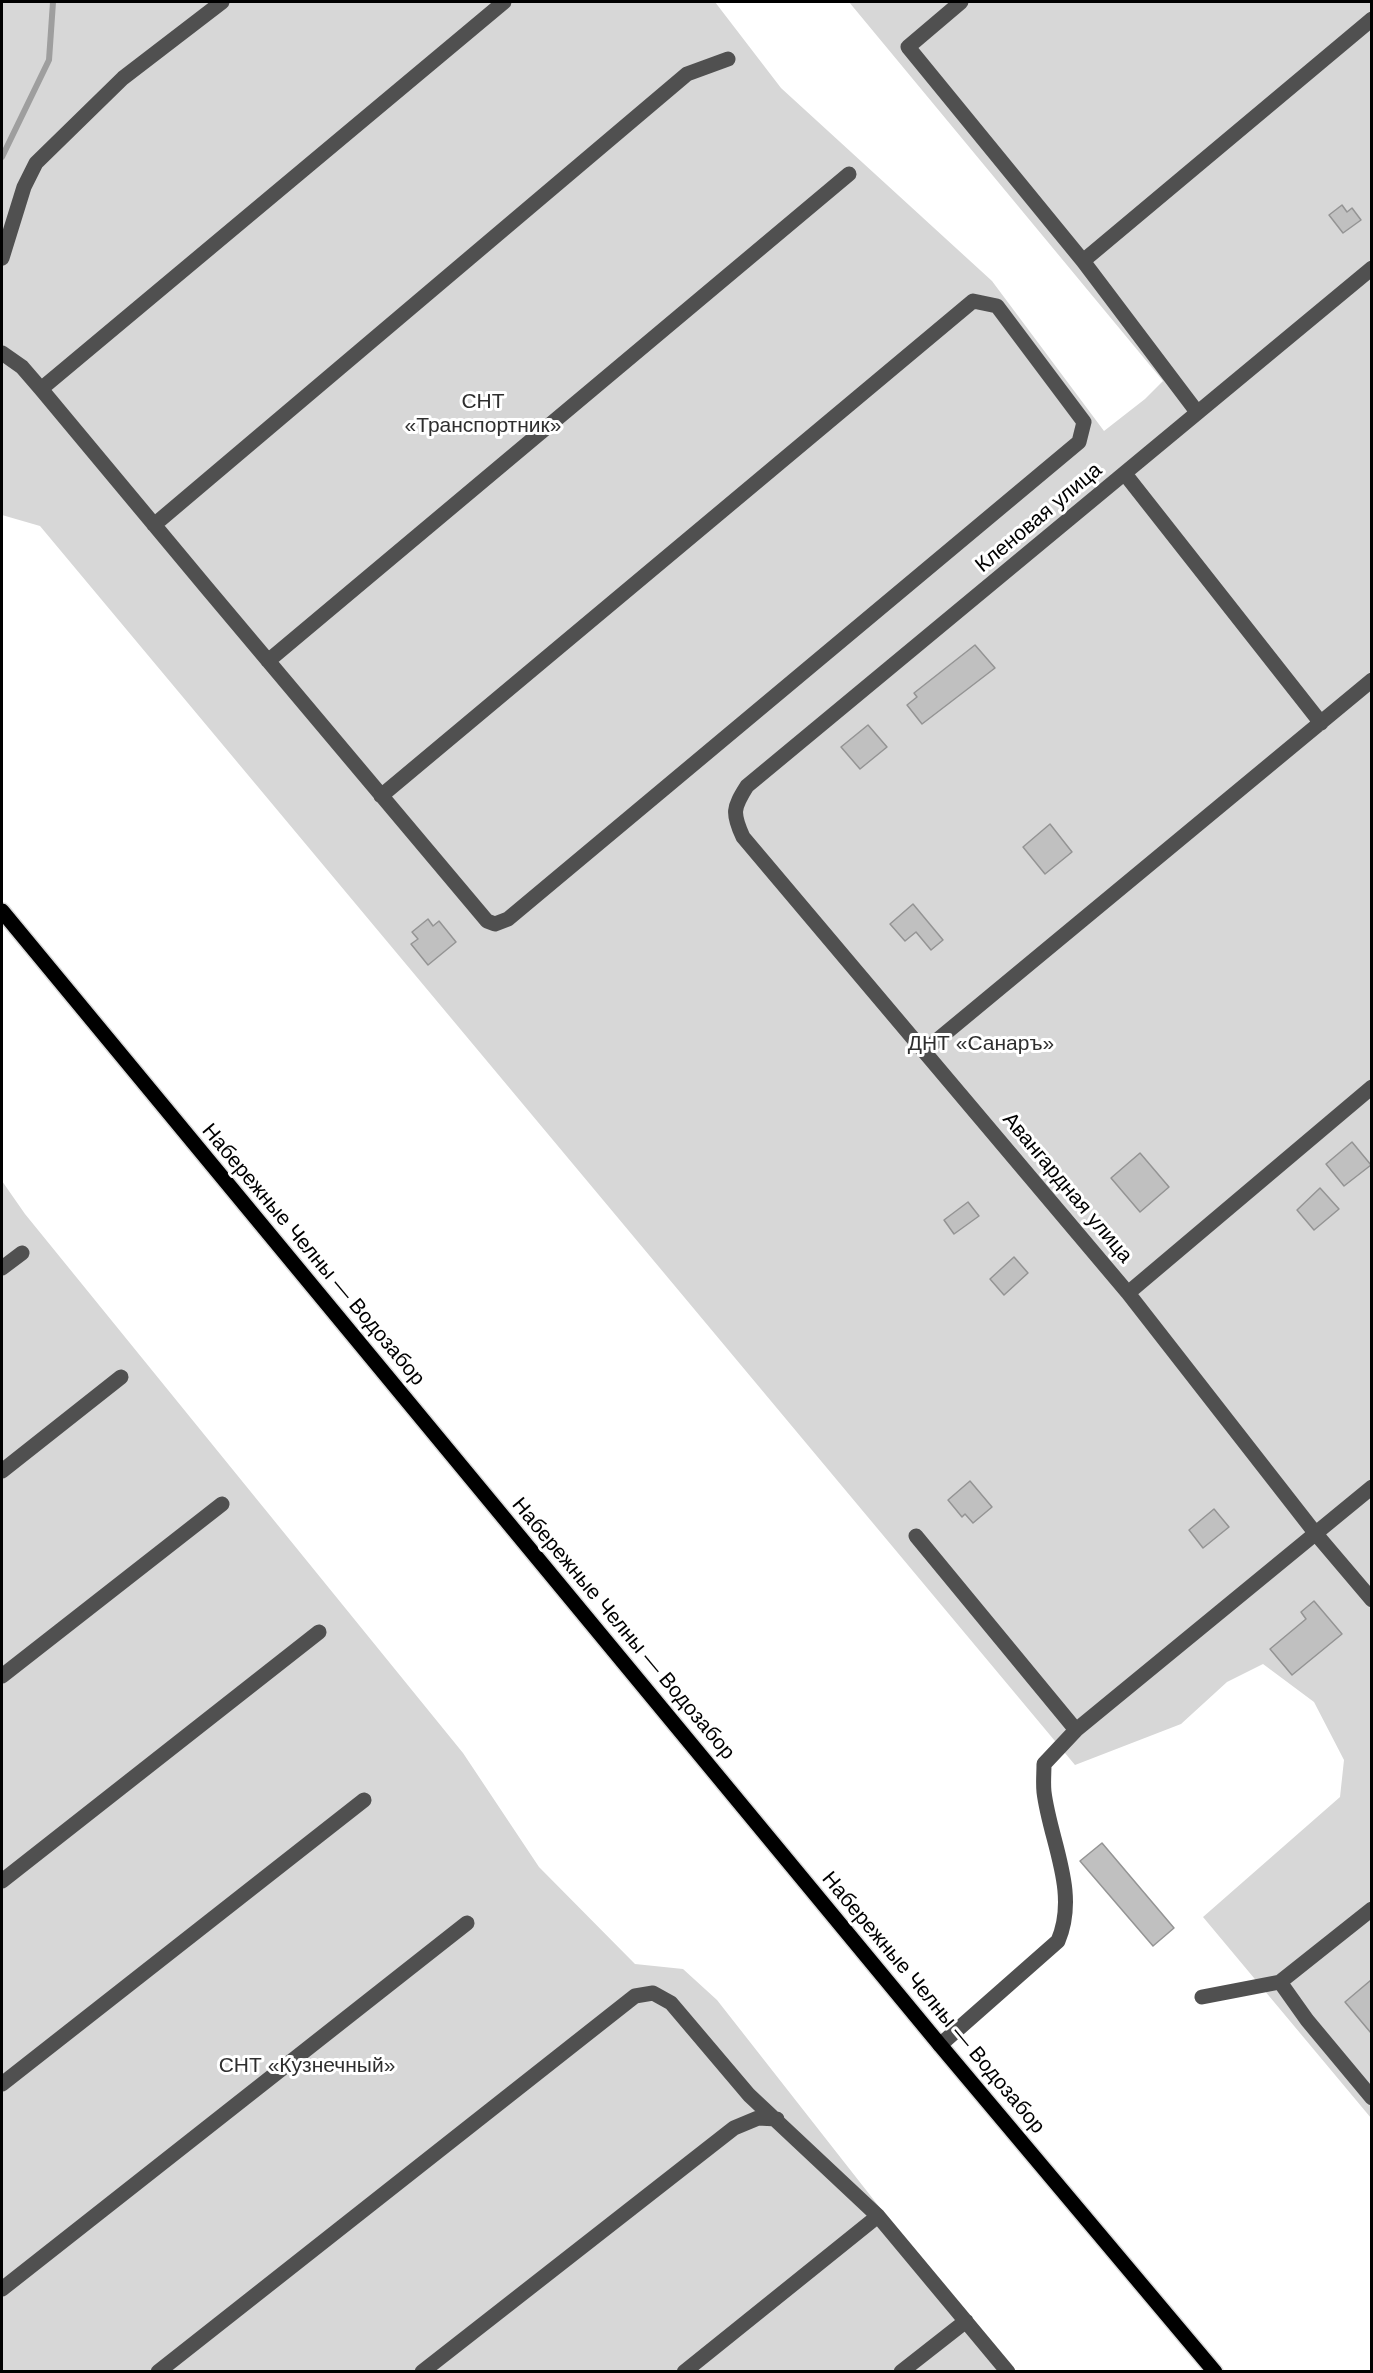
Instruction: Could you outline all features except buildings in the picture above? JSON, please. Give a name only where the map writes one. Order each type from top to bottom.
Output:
[{"type":"main road","name":"Набережные Челны — Водозабор","points":[[2,911],[940,2045],[1215,2372]]},
{"type":"street","points":[[2,258],[24,187],[36,163],[123,78],[222,2]]},
{"type":"street","points":[[41,388],[504,2]]},
{"type":"street","points":[[961,2],[908,47],[1083,261],[1197,412]]},
{"type":"street","points":[[1083,261],[1371,19]]},
{"type":"street","points":[[153,525],[687,74],[728,58]]},
{"type":"street","points":[[268,661],[849,174]]},
{"type":"street","name":"Кленовая улица","points":[[736,804],[747,786],[1371,268]]},
{"type":"street","points":[[2,353],[22,367],[41,388],[153,525],[486,921],[495,924],[508,919],[1079,442],[1084,423],[997,306],[973,301],[381,796]]},
{"type":"street","points":[[1125,474],[1321,723]]},
{"type":"street","points":[[924,1051],[1371,680]]},
{"type":"street","name":"Авангардная улица","points":[[736,804],[735,818],[743,837],[1128,1293],[1316,1534],[1371,1600]]},
{"type":"street","points":[[1128,1293],[1371,1087]]},
{"type":"street","points":[[2,1268],[22,1253]]},
{"type":"street","points":[[2,1471],[121,1377]]},
{"type":"street","points":[[940,2045],[1058,1941],[1066,1923],[1065,1886],[1044,1791],[1044,1764],[1076,1730],[1371,1487]]},
{"type":"street","points":[[2,1677],[222,1504]]},
{"type":"street","points":[[916,1536],[1076,1730]]},
{"type":"street","points":[[2,1881],[319,1632]]},
{"type":"street","points":[[2,2084],[364,1800]]},
{"type":"street","points":[[1202,1997],[1280,1982],[1371,1909]]},
{"type":"street","points":[[2,2289],[467,1923]]},
{"type":"street","points":[[1280,1982],[1307,2020],[1371,2098]]},
{"type":"street","points":[[158,2372],[635,1996],[653,1993],[671,2003],[749,2095],[878,2216],[1008,2372]]},
{"type":"street","points":[[423,2372],[734,2128],[758,2118],[777,2119]]},
{"type":"street","points":[[684,2372],[878,2216]]},
{"type":"street","points":[[901,2372],[966,2320]]},
{"type":"green space","points":[[2,2],[715,2],[781,88],[992,281],[1104,431],[1145,399],[1163,381],[849,2],[1371,2],[1371,2118],[1203,1917],[1340,1797],[1344,1760],[1314,1702],[1263,1664],[1227,1682],[1181,1724],[1075,1765],[40,526],[2,515]]},
{"type":"green space","name":"СНТ «Кузнечный»","points":[[2,1181],[25,1214],[463,1753],[539,1867],[635,1964],[683,1969],[717,2000],[877,2204],[1015,2371],[2,2371]]},
{"type":"waterway","points":[[2,157],[49,60],[53,2]]},
{"type":"park label","name":"СНТ «Транспортник»","points":[[483,414]]},
{"type":"park label","name":"ДНТ «Санаръ»","points":[[981,1044]]}]
